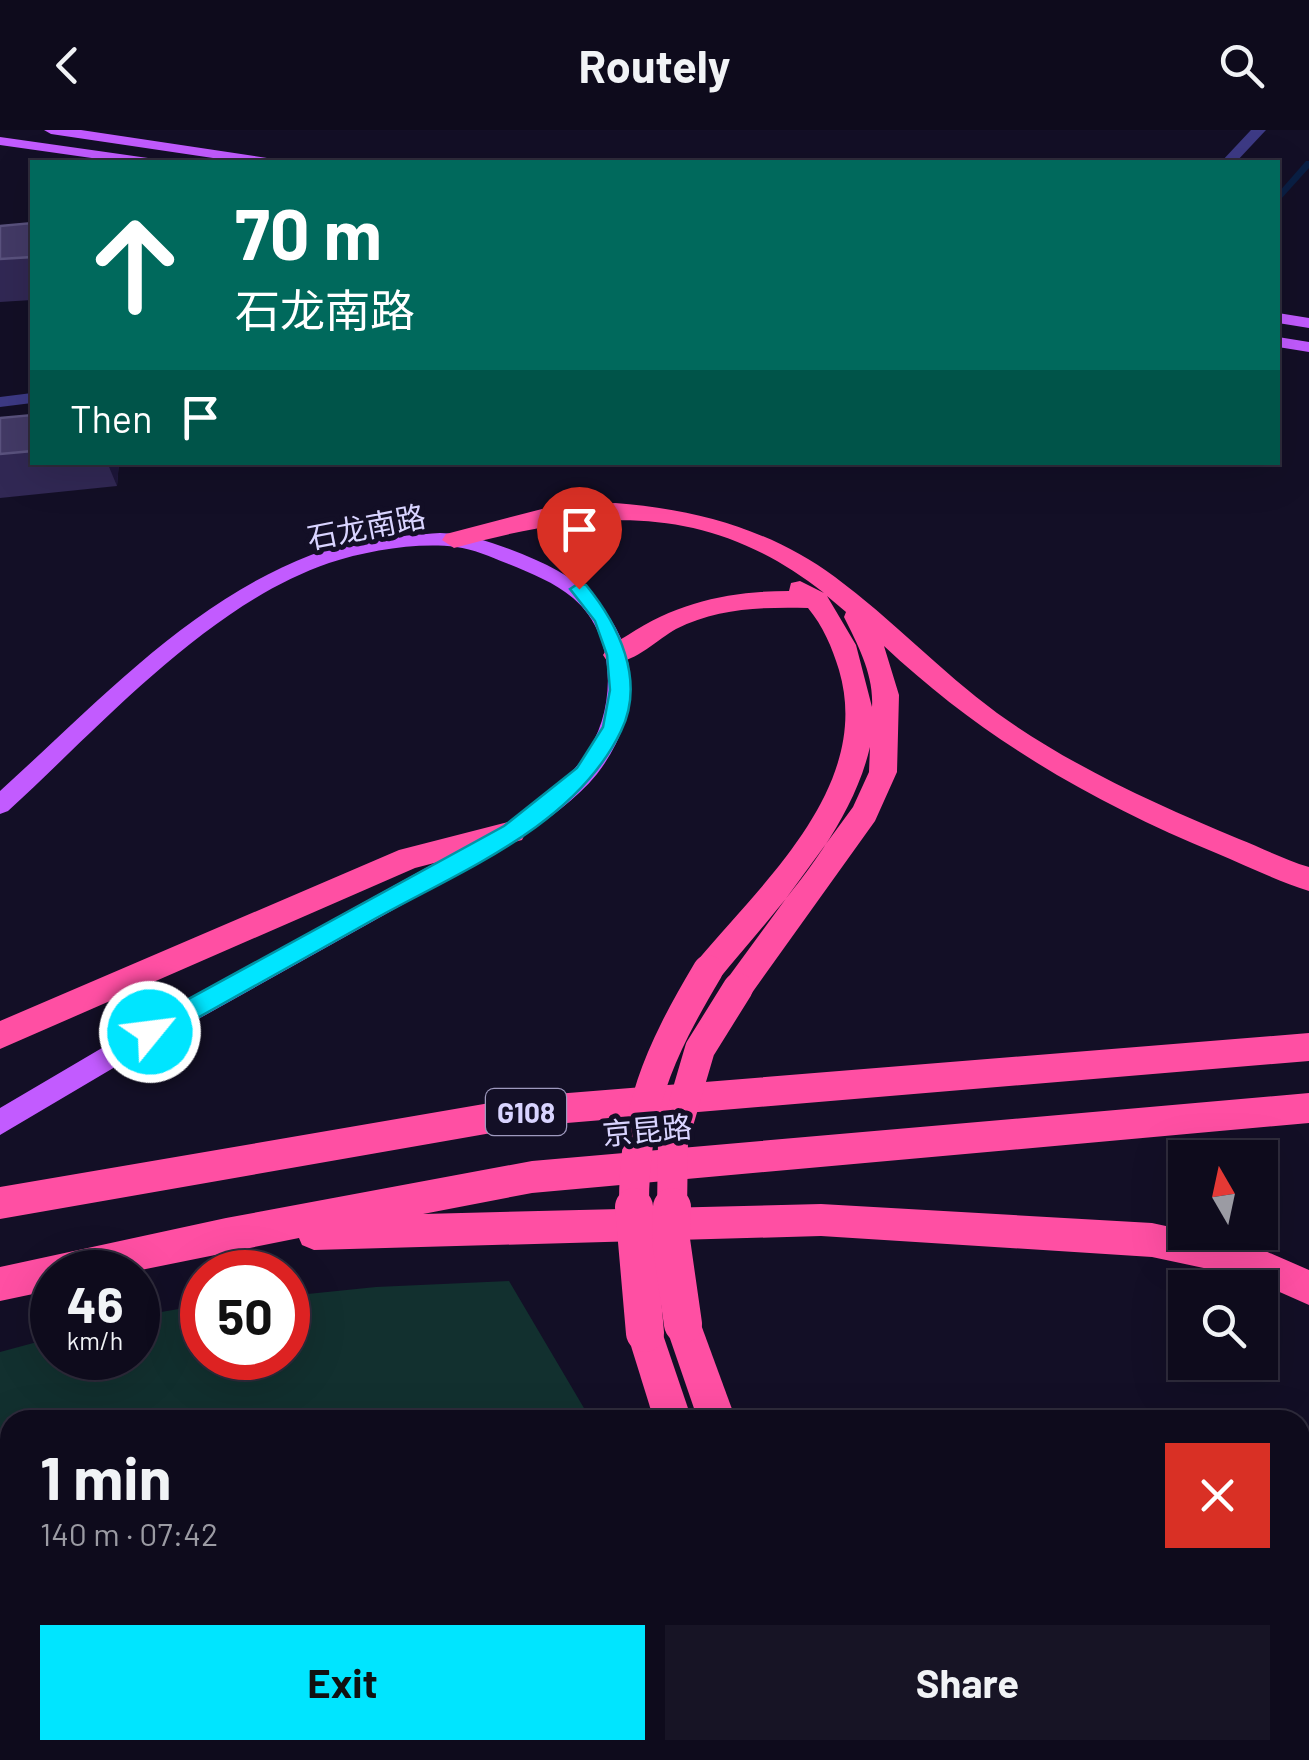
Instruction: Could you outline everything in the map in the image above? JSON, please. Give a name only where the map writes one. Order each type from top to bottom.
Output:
[{"type":"highway","points":[[454,540],[545,516],[630,512],[682,518],[729,530],[790,559],[824,581],[962,700],[1105,792],[1193,833],[1309,879]]},
{"type":"highway","points":[[454,540],[630,531],[674,534],[722,547],[770,570],[817,600],[830,616],[860,696],[859,742],[838,798],[708,970],[666,1043],[635,1141],[632,1236],[645,1333],[670,1410]]},
{"type":"highway","points":[[616,655],[660,624],[702,606],[744,598],[817,600]]},
{"type":"highway","points":[[713,1410],[682,1324],[671,1240],[673,1141],[700,1049],[738,988],[865,813],[883,772],[886,695],[874,652],[850,606]]},
{"type":"highway","points":[[0,1036],[409,858],[512,832]]},
{"type":"highway","name":"京昆路","points":[[0,1203],[530,1112],[1309,1047]]},
{"type":"highway","name":"京昆路","points":[[0,1284],[226,1235],[532,1178],[1309,1108]]},
{"type":"highway","points":[[226,1235],[820,1220],[1152,1240],[1249,1261],[1309,1288]]},
{"type":"main road","points":[[51,130],[254,160]]},
{"type":"main road","points":[[0,141],[134,160]]},
{"type":"main road","points":[[1280,318],[1309,323]]},
{"type":"main road","points":[[1280,342],[1309,348]]},
{"type":"main road","name":"石龙南路","points":[[0,805],[190,636],[262,589],[320,559],[454,540],[540,569],[579,589],[604,619],[616,655],[620,690],[613,728],[585,774],[512,832]]},
{"type":"main road","points":[[0,1122],[150,1032],[512,832]]},
{"type":"street","points":[[1230,160],[1259,130]]},
{"type":"street","points":[[0,402],[30,398]]},
{"type":"green space","points":[[509,1281],[585,1410],[0,1410],[0,1352],[30,1344],[30,1380],[160,1380],[160,1312],[180,1309],[180,1380],[310,1380],[310,1294]]},
{"type":"building","points":[[30,223],[30,257],[0,259],[0,226]]},
{"type":"building","points":[[30,415],[30,451],[0,454],[0,418]]},
{"type":"waterway","points":[[1280,195],[1309,163]]},
{"type":"route","points":[[150,1032],[512,832],[585,774],[613,728],[620,690],[616,655],[604,619],[579,589]]}]
